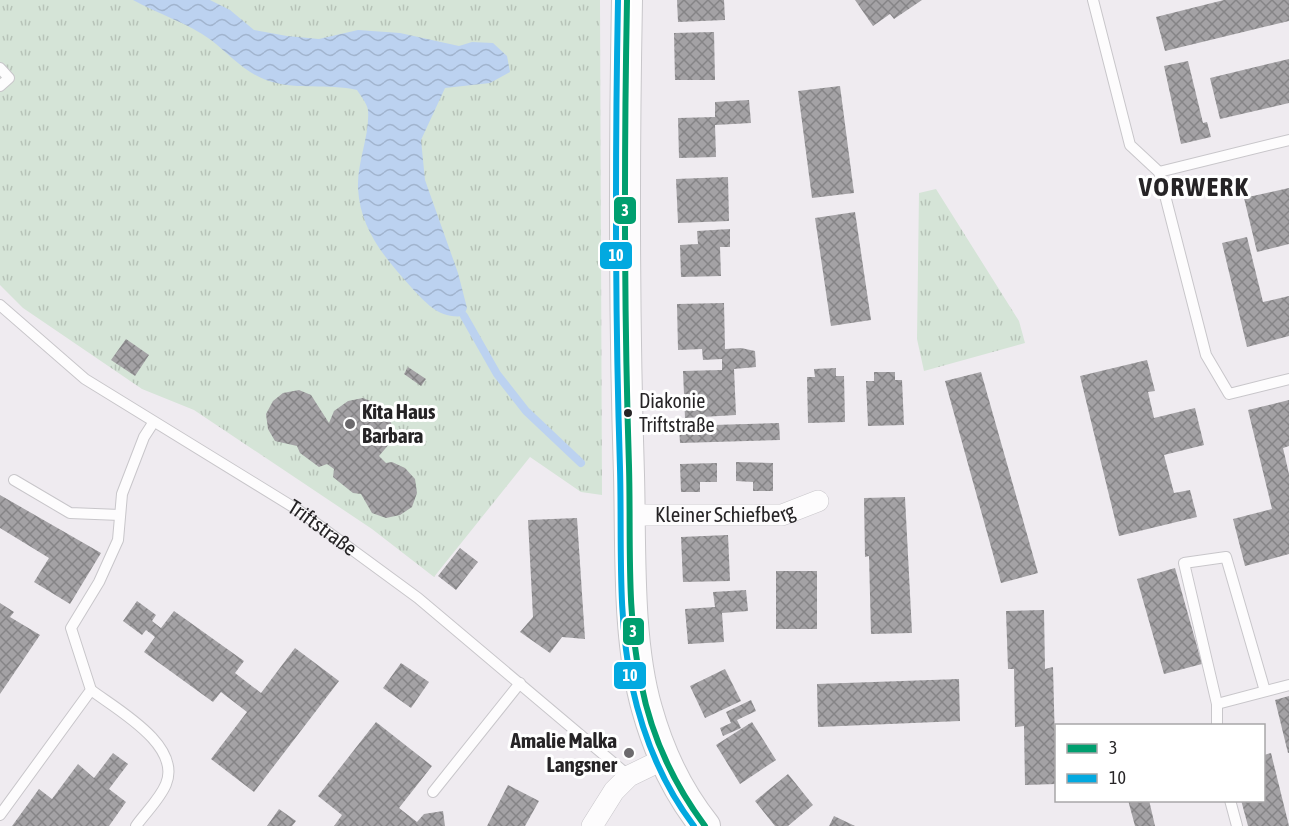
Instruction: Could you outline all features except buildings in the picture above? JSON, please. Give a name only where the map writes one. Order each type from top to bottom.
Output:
[{"type":"street","points":[[627,0],[626,365],[629,515],[636,649],[646,708],[664,759],[693,810],[705,826]]},
{"type":"street","name":"Kleiner Schiefberg","points":[[629,515],[782,515],[818,501]]},
{"type":"street","points":[[592,826],[614,791],[629,776],[664,759]]},
{"type":"lane","points":[[1093,0],[1130,145],[1159,172],[1206,355],[1228,394],[1289,379]]},
{"type":"lane","points":[[0,68],[9,78],[0,86]]},
{"type":"lane","points":[[1159,172],[1289,140]]},
{"type":"lane","name":"Triftstraße","points":[[0,305],[85,379],[153,423],[222,462],[298,510],[418,598],[629,776]]},
{"type":"lane","points":[[136,826],[167,783],[167,758],[158,741],[91,690],[71,628],[99,582],[118,540],[126,485],[144,437],[153,423]]},
{"type":"lane","points":[[14,480],[70,513],[120,515]]},
{"type":"lane","points":[[1217,724],[1217,704],[1184,563],[1226,557],[1265,691]]},
{"type":"lane","points":[[433,792],[520,683]]},
{"type":"lane","points":[[1217,704],[1289,685]]},
{"type":"lane","points":[[0,814],[91,690]]},
{"type":"lane","points":[[1230,802],[1236,826]]},
{"type":"green space","points":[[0,0],[600,0],[602,495],[581,492],[530,457],[434,577],[372,529],[194,410],[142,389],[23,308],[0,285]]},
{"type":"green space","points":[[936,189],[1019,321],[1025,343],[924,371],[917,339],[919,193]]},
{"type":"water","points":[[133,0],[210,0],[230,10],[254,30],[287,36],[319,39],[358,30],[400,33],[459,46],[472,42],[493,43],[507,56],[510,72],[490,83],[445,88],[421,140],[425,180],[458,273],[467,308],[464,316],[440,313],[428,304],[383,253],[363,217],[358,178],[368,110],[357,90],[289,85],[258,77],[202,34]]},
{"type":"waterway","points":[[464,316],[497,374],[526,411],[581,463]]},
{"type":"transit line","name":"10","points":[[618,0],[616,292],[624,632],[632,686],[648,741],[672,793],[694,826]]},
{"type":"transit line","name":"3","points":[[627,0],[625,291],[633,629],[645,702],[657,740],[673,776],[705,826]]},
{"type":"place","name":"Diakonie Triftstraße","points":[[628,413]]},
{"type":"place","name":"Kita Haus Barbara","points":[[350,424]]},
{"type":"place","name":"Amalie Malka Langsner","points":[[629,753]]},
{"type":"district","name":"VORWERK","points":[[1194,187]]}]
